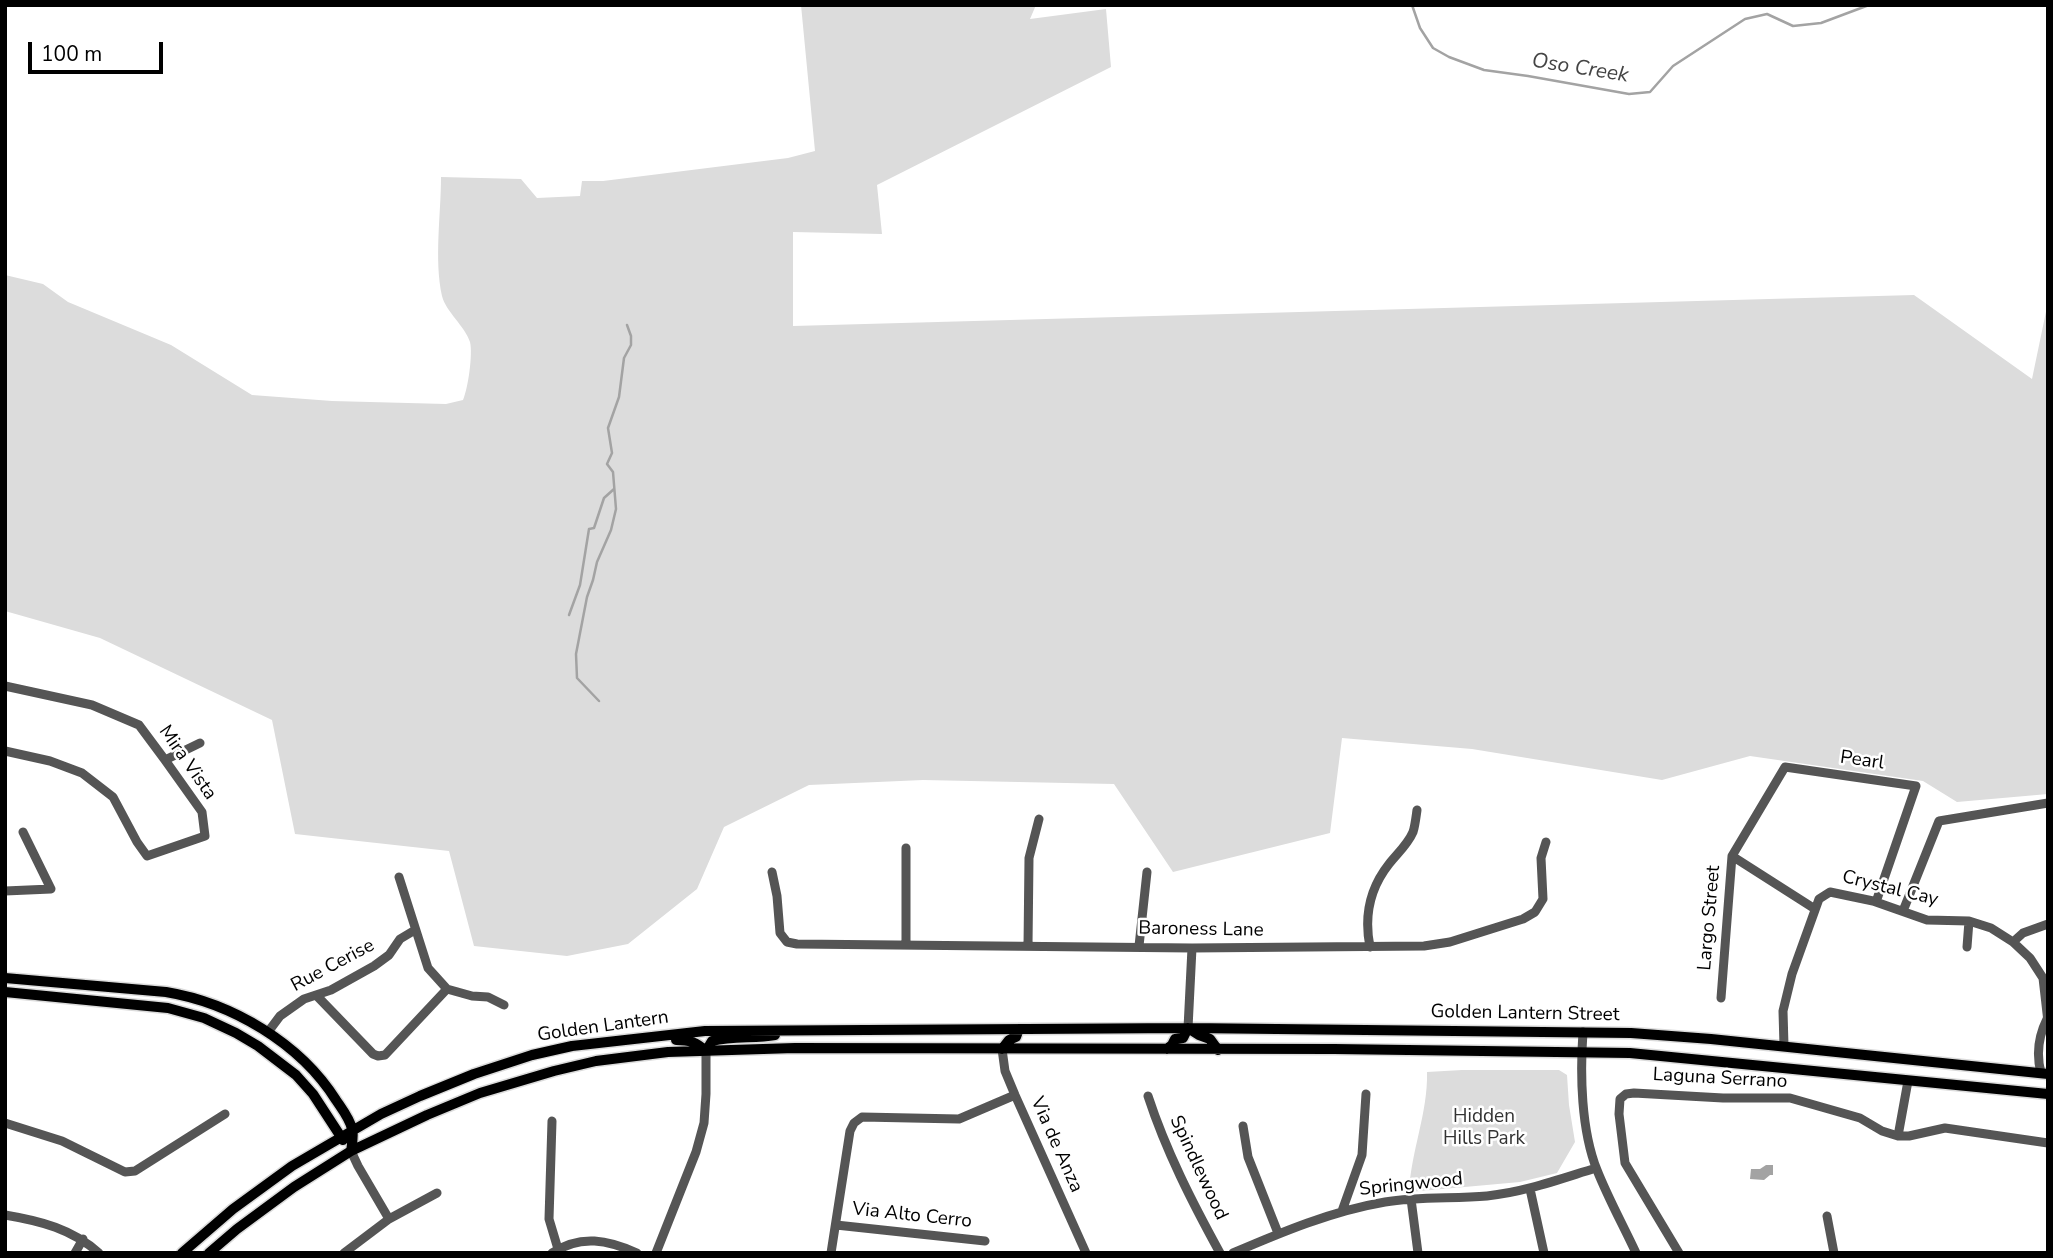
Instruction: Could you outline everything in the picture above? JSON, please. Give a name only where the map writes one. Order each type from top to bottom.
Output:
[{"type":"main road","points":[[5,978],[189,995],[229,1010],[268,1032],[293,1051],[329,1089],[352,1130],[351,1151]]},
{"type":"main road","points":[[5,992],[141,1004],[187,1012],[226,1028],[258,1046],[296,1075],[313,1094],[351,1151]]},
{"type":"main road","name":"Golden Lantern Street","points":[[1000,1029],[1188,1028],[1644,1034],[1784,1046],[2045,1075]]},
{"type":"main road","points":[[1167,1049],[1175,1040],[1183,1038],[1188,1028],[1210,1039],[1218,1050]]},
{"type":"main road","points":[[625,1040],[635,1043],[689,1040],[706,1051],[712,1041],[724,1037],[762,1037],[775,1035],[784,1029]]},
{"type":"main road","name":"Golden Lantern","points":[[183,1253],[262,1186],[341,1136],[420,1096],[494,1067],[545,1052],[572,1046],[705,1031],[1000,1029]]},
{"type":"main road","points":[[975,1031],[978,1038],[1002,1049],[1009,1040],[1016,1037],[1019,1029]]},
{"type":"main road","points":[[258,1046],[268,1032]]},
{"type":"main road","name":"Golden Lantern","points":[[209,1253],[265,1207],[351,1151],[427,1115],[512,1082],[596,1061],[668,1052],[795,1048],[1002,1049]]},
{"type":"main road","name":"Golden Lantern Street","points":[[1002,1049],[1657,1054],[2048,1094]]},
{"type":"main road","points":[[2004,1089],[2045,1075]]},
{"type":"street","name":"Mira Vista","points":[[5,686],[92,705],[139,725],[202,812],[205,836],[147,856],[113,797],[82,773],[50,761],[5,751]]},
{"type":"street","points":[[166,760],[200,743]]},
{"type":"street","name":"Pearl","points":[[1732,856],[1785,767],[1916,786],[1876,902]]},
{"type":"street","points":[[1903,911],[1939,821],[2048,803]]},
{"type":"street","points":[[1370,947],[1366,928],[1372,894],[1380,875],[1413,831],[1417,810]]},
{"type":"street","points":[[1028,946],[1029,858],[1040,818]]},
{"type":"street","points":[[5,891],[51,888],[23,832]]},
{"type":"street","name":"Baroness Lane","points":[[772,872],[778,896],[780,933],[787,942],[818,945],[1192,948],[1413,947],[1441,944],[1529,916],[1540,906],[1543,899],[1541,858],[1546,842]]},
{"type":"street","points":[[906,848],[906,945]]},
{"type":"street","name":"Largo Street","points":[[1721,998],[1732,856],[1815,909]]},
{"type":"street","points":[[1139,946],[1147,872]]},
{"type":"street","points":[[399,877],[428,968],[447,989],[488,997],[505,1005]]},
{"type":"street","name":"Crystal Cay","points":[[1815,909],[1819,899],[1830,892],[1876,902],[1927,920],[1969,921],[1991,928],[2013,942],[2030,958],[2043,978],[2047,1021],[2040,1031],[2037,1059],[2045,1075]]},
{"type":"street","points":[[1784,1046],[1783,1011],[1792,974],[1815,909]]},
{"type":"street","points":[[1967,947],[1969,921]]},
{"type":"street","points":[[2013,942],[2023,933],[2048,924]]},
{"type":"street","name":"Rue Cerise","points":[[268,1032],[280,1016],[304,999],[317,996],[374,966],[389,956],[400,939],[415,930]]},
{"type":"street","points":[[1188,1028],[1192,948]]},
{"type":"street","points":[[317,996],[378,1056],[385,1055],[447,989]]},
{"type":"street","points":[[1583,1032],[1581,1076],[1589,1142],[1596,1168],[1636,1253]]},
{"type":"street","name":"Via de Anza","points":[[1002,1049],[1005,1071],[1086,1253]]},
{"type":"street","points":[[656,1253],[696,1152],[704,1124],[706,1051]]},
{"type":"street","points":[[2045,1075],[2048,1062]]},
{"type":"street","points":[[1908,1081],[1898,1136],[1945,1128],[2048,1143]]},
{"type":"street","points":[[1342,1211],[1362,1156],[1366,1094]]},
{"type":"street","name":"Laguna Serrano","points":[[1679,1253],[1625,1163],[1619,1114],[1620,1100],[1626,1094],[1790,1098],[1860,1118],[1898,1136]]},
{"type":"street","points":[[831,1253],[850,1130],[854,1123],[862,1117],[959,1119],[1015,1095]]},
{"type":"street","name":"Spindlewood","points":[[1148,1096],[1157,1125],[1174,1163],[1220,1253]]},
{"type":"street","points":[[5,1123],[62,1141],[125,1172],[135,1171],[225,1114]]},
{"type":"street","points":[[552,1121],[549,1219],[555,1251],[575,1242],[596,1239],[637,1253]]},
{"type":"street","points":[[1243,1126],[1248,1157],[1278,1233]]},
{"type":"street","points":[[351,1151],[389,1219]]},
{"type":"street","name":"Springwood","points":[[1233,1253],[1278,1233],[1342,1211],[1411,1199],[1487,1196],[1530,1189],[1596,1168]]},
{"type":"street","points":[[1530,1189],[1544,1253]]},
{"type":"street","points":[[344,1253],[389,1219],[437,1193]]},
{"type":"street","points":[[1411,1199],[1418,1253]]},
{"type":"street","points":[[5,1215],[56,1226],[83,1239],[99,1253]]},
{"type":"street","points":[[1827,1216],[1834,1253]]},
{"type":"street","name":"Via Alto Cerro","points":[[836,1225],[985,1241]]},
{"type":"street","points":[[75,1253],[83,1239]]},
{"type":"green space","points":[[801,5],[1036,5],[1030,19],[1106,9],[1111,67],[877,185],[882,234],[793,232],[793,326],[1914,295],[2032,379],[2048,302],[2048,794],[1957,802],[1923,781],[1750,756],[1662,780],[1472,749],[1342,738],[1330,833],[1173,872],[1114,784],[923,780],[809,785],[724,827],[697,889],[628,944],[567,956],[474,946],[449,851],[295,834],[272,720],[100,638],[5,611],[5,275],[43,284],[68,302],[171,345],[252,395],[332,401],[446,404],[463,400],[470,371],[471,347],[468,336],[447,308],[442,296],[438,252],[441,177],[521,179],[537,198],[580,196],[582,181],[603,181],[788,158],[815,151]]},
{"type":"green space","name":"Hidden Hills Park","points":[[1559,1070],[1567,1075],[1575,1142],[1557,1173],[1520,1182],[1409,1192],[1425,1102],[1427,1072]]},
{"type":"shaded area","points":[[1773,1165],[1773,1175],[1764,1180],[1750,1179],[1751,1169],[1760,1169]]},
{"type":"waterway","name":"Oso Creek","points":[[1412,5],[1420,28],[1433,48],[1449,57],[1484,70],[1629,94],[1650,92],[1673,66],[1745,19],[1767,14],[1793,26],[1821,23],[1869,5]]},
{"type":"waterway","points":[[599,701],[577,678],[576,654],[587,597],[616,509],[613,472],[607,464],[612,453],[608,428],[619,397],[624,358],[631,345],[627,325]]},
{"type":"waterway","points":[[569,615],[580,585],[589,529],[594,528],[604,498],[614,489]]}]
